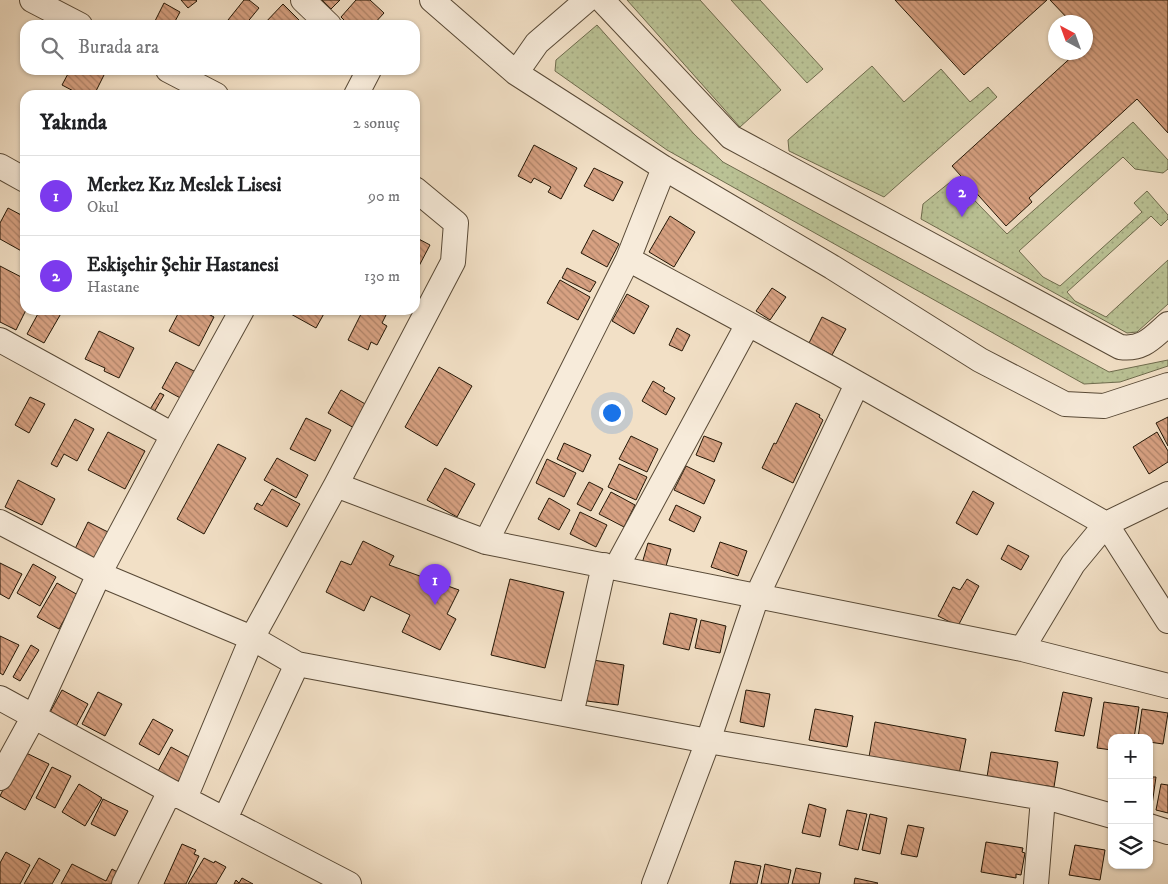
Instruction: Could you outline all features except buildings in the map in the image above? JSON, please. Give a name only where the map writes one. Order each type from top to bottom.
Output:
[{"type":"street","points":[[32,0],[70,20]]},
{"type":"street","points":[[303,0],[324,20]]},
{"type":"street","points":[[432,0],[516,73],[664,168],[832,267],[980,360],[1065,404],[1104,406],[1168,385]]},
{"type":"street","points":[[516,73],[537,43],[587,0]]},
{"type":"street","points":[[602,0],[731,137],[1120,347],[1131,348],[1146,343],[1168,324]]},
{"type":"street","points":[[178,75],[206,90]]},
{"type":"street","points":[[359,90],[366,75]]},
{"type":"street","points":[[0,166],[20,177]]},
{"type":"street","points":[[486,542],[628,260],[664,168]]},
{"type":"street","points":[[124,884],[178,794],[252,638],[336,485],[453,262],[456,223],[420,193]]},
{"type":"street","points":[[628,260],[857,384],[1106,524],[1168,621]]},
{"type":"street","points":[[0,778],[34,716],[99,574],[239,315]]},
{"type":"street","points":[[571,715],[610,567],[748,324]]},
{"type":"street","points":[[0,340],[173,435]]},
{"type":"street","points":[[654,884],[708,741],[757,596],[857,384]]},
{"type":"street","points":[[336,485],[486,542],[1022,649],[1168,686]]},
{"type":"street","points":[[1022,649],[1073,564],[1106,524],[1168,494]]},
{"type":"street","points":[[0,522],[99,574],[252,638],[297,664],[708,741],[1043,798],[1108,815]]},
{"type":"street","points":[[225,819],[297,664]]},
{"type":"street","points":[[0,698],[349,884]]},
{"type":"street","points":[[1036,884],[1043,798]]},
{"type":"street","points":[[1153,827],[1168,832]]},
{"type":"green space","points":[[627,0],[700,0],[781,90],[740,127]]},
{"type":"green space","points":[[731,0],[760,0],[823,69],[807,83]]},
{"type":"green space","points":[[597,25],[694,134],[723,162],[1109,372],[1168,360],[1168,366],[1120,382],[1084,384],[667,150],[555,71],[556,60]]},
{"type":"green space","points":[[872,66],[904,102],[941,69],[970,102],[988,87],[997,97],[884,197],[789,151],[788,140]]},
{"type":"green space","points":[[1133,122],[1168,160],[1168,169],[1163,173],[1135,169],[1123,157],[1019,251],[1043,277],[1060,286],[1142,212],[1134,203],[1147,191],[1168,215],[1168,219],[1161,226],[1151,216],[1067,292],[1075,301],[1106,317],[1168,260],[1168,304],[1137,332],[1127,333],[921,219],[923,204],[954,179],[1007,234]]},
{"type":"place","name":"Eskişehir Şehir Hastanesi","points":[[962,217]]},
{"type":"place","name":"Merkez Kız Meslek Lisesi","points":[[435,605]]}]
